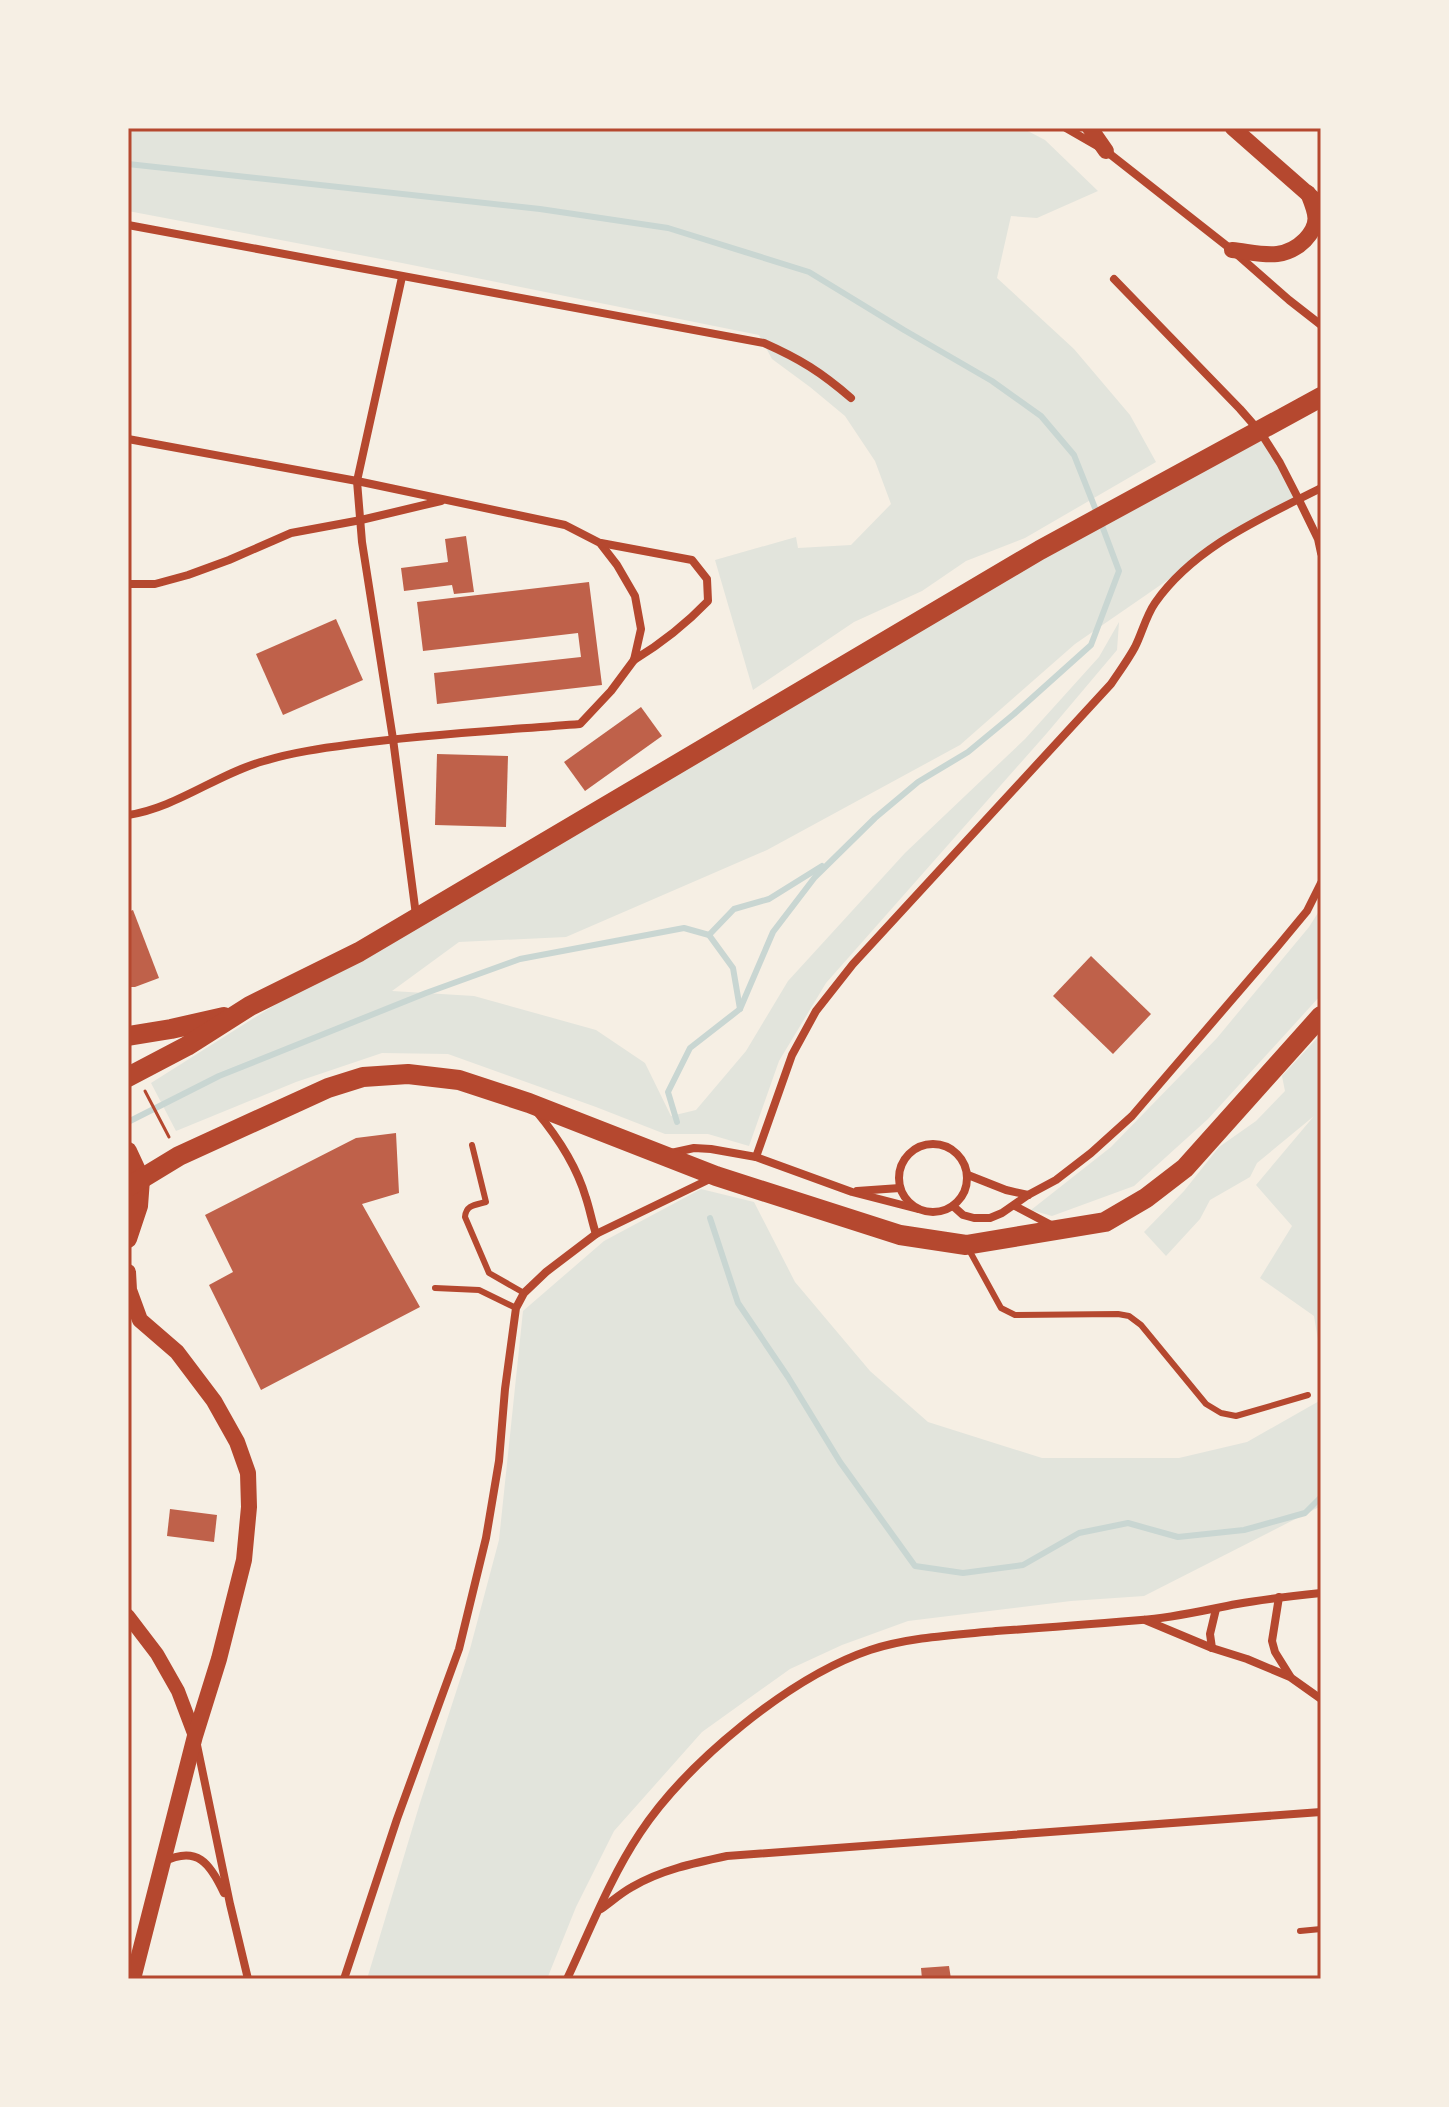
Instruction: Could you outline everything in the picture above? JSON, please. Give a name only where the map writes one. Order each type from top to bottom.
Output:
[{"type":"highway","points":[[128,1036],[225,1016],[359,952],[1040,550],[1321,397]]},
{"type":"highway","points":[[132,1075],[187,1046],[250,1006]]},
{"type":"highway","points":[[134,1183],[179,1156],[328,1088],[363,1077],[408,1074],[459,1080],[529,1103],[716,1176],[900,1235],[966,1245],[1105,1222],[1146,1198],[1185,1168],[1321,1016]]},
{"type":"main road","points":[[1090,128],[1106,151]]},
{"type":"main road","points":[[1233,128],[1321,206]]},
{"type":"main road","points":[[1232,250],[1274,255],[1294,250],[1313,231],[1317,214],[1308,193]]},
{"type":"main road","points":[[128,1151],[139,1206],[128,1239]]},
{"type":"main road","points":[[128,1272],[134,1320],[177,1352],[214,1401],[237,1442],[248,1473],[249,1507],[244,1560],[133,1979]]},
{"type":"street","points":[[1066,128],[1106,151],[1321,325]]},
{"type":"street","points":[[128,225],[764,343],[823,374],[851,398]]},
{"type":"street","points":[[402,277],[357,481],[362,542],[393,739],[416,918]]},
{"type":"street","points":[[1114,279],[1261,433],[1299,500],[1318,539],[1321,553]]},
{"type":"street","points":[[128,439],[357,481],[565,525],[600,543],[692,560],[707,579],[708,601],[685,625],[634,660],[611,691],[580,724],[393,739],[293,754],[227,774],[144,813],[128,815]]},
{"type":"street","points":[[756,1157],[792,1055],[816,1011],[853,964],[1111,684],[1135,647],[1153,605],[1178,575],[1233,535],[1321,488]]},
{"type":"street","points":[[128,584],[155,584],[188,575],[291,533],[446,500]]},
{"type":"street","points":[[600,543],[635,596],[641,629],[634,660]]},
{"type":"street","points":[[953,1206],[963,1215],[990,1218],[1056,1180],[1091,1153],[1132,1116],[1307,911],[1321,883]]},
{"type":"street","points":[[529,1103],[546,1123],[576,1173],[586,1195],[596,1234]]},
{"type":"street","points":[[663,1155],[702,1148],[756,1157],[852,1192],[918,1209],[930,1212],[953,1206],[962,1198],[967,1187],[968,1175],[962,1159],[945,1145],[933,1143],[913,1149],[900,1169],[900,1188],[905,1198],[918,1209]]},
{"type":"street","points":[[968,1175],[1028,1195]]},
{"type":"street","points":[[344,1979],[397,1819],[459,1649],[486,1538],[499,1461],[516,1308],[524,1293],[546,1272],[596,1234],[716,1176]]},
{"type":"street","points":[[852,1192],[900,1188]]},
{"type":"street","points":[[1015,1206],[1058,1228]]},
{"type":"street","points":[[567,1979],[597,1912],[640,1832],[666,1800],[714,1748],[786,1694],[839,1663],[872,1650],[911,1641],[1145,1620],[1279,1597],[1321,1593]]},
{"type":"street","points":[[1279,1597],[1272,1641],[1290,1677]]},
{"type":"street","points":[[1212,1648],[1210,1634],[1216,1609]]},
{"type":"street","points":[[128,1616],[157,1654],[178,1691],[195,1736],[248,1979]]},
{"type":"street","points":[[1145,1620],[1290,1677],[1321,1699]]},
{"type":"street","points":[[597,1912],[632,1887],[660,1874],[727,1856],[1321,1812]]},
{"type":"street","points":[[163,1862],[186,1854],[199,1857],[214,1871],[230,1904]]},
{"type":"lane","points":[[472,1145],[486,1202],[471,1206],[465,1217],[489,1273],[524,1293]]},
{"type":"lane","points":[[966,1245],[1001,1308],[1015,1315],[1129,1316],[1141,1325],[1206,1404],[1221,1413],[1236,1416],[1308,1395]]},
{"type":"lane","points":[[479,1290],[489,1273]]},
{"type":"lane","points":[[435,1288],[479,1290],[516,1308]]},
{"type":"lane","points":[[1300,1931],[1321,1929]]},
{"type":"path","points":[[132,1075],[179,1156]]},
{"type":"shaded area","points":[[128,128],[1022,128],[1045,140],[1098,191],[1037,218],[1011,216],[997,278],[1074,349],[1130,415],[1156,462],[1025,538],[966,561],[922,591],[854,622],[753,690],[715,560],[796,537],[798,548],[851,545],[891,504],[875,461],[845,416],[772,359],[759,335],[128,211]]},
{"type":"shaded area","points":[[1261,433],[1299,500],[1233,535],[1075,644],[960,745],[767,850],[566,937],[459,942],[392,991],[474,996],[596,1030],[645,1063],[671,1116],[696,1110],[746,1051],[788,981],[905,853],[1025,739],[1099,657],[1119,622],[1117,650],[826,983],[779,1061],[749,1146],[708,1134],[665,1134],[448,1054],[382,1053],[296,1082],[176,1131],[151,1083],[359,952]]},
{"type":"shaded area","points":[[1321,908],[1321,995],[1208,1119],[1134,1186],[1052,1216],[1031,1210],[1111,1147],[1217,1038],[1309,927]]},
{"type":"shaded area","points":[[1321,1034],[1321,1358],[1314,1316],[1260,1278],[1292,1226],[1256,1185],[1314,1116],[1257,1163],[1250,1177],[1210,1200],[1200,1219],[1166,1256],[1144,1232],[1184,1191],[1219,1147],[1256,1121],[1285,1091],[1282,1076]]},
{"type":"shaded area","points":[[701,1189],[754,1202],[795,1282],[870,1371],[928,1422],[1042,1458],[1179,1458],[1247,1442],[1321,1400],[1321,1506],[1144,1596],[1071,1601],[908,1621],[842,1645],[790,1669],[702,1732],[614,1831],[576,1907],[547,1979],[367,1979],[470,1649],[499,1540],[523,1311],[604,1241]]},
{"type":"building","points":[[466,536],[474,592],[454,594],[452,585],[404,591],[401,568],[448,562],[445,539]]},
{"type":"building","points":[[589,582],[602,685],[437,704],[434,673],[581,657],[578,633],[423,651],[417,602]]},
{"type":"building","points":[[336,619],[363,680],[283,715],[256,654]]},
{"type":"building","points":[[641,707],[662,736],[585,791],[564,762]]},
{"type":"building","points":[[437,754],[508,756],[506,827],[435,825]]},
{"type":"building","points":[[133,910],[159,978],[128,987],[128,912]]},
{"type":"building","points":[[1091,956],[1151,1014],[1113,1054],[1053,996]]},
{"type":"building","points":[[396,1133],[399,1193],[362,1204],[420,1307],[261,1390],[209,1285],[233,1272],[205,1215],[356,1138]]},
{"type":"building","points":[[170,1509],[217,1515],[214,1542],[167,1536]]},
{"type":"building","points":[[949,1966],[951,1979],[922,1979],[921,1968]]},
{"type":"waterway","points":[[128,164],[540,209],[668,228],[809,272],[992,381],[1041,416],[1074,455],[1097,513]]},
{"type":"waterway","points":[[677,1122],[668,1092],[690,1048],[740,1009],[773,932],[815,877],[875,818],[918,782],[968,752],[1091,645],[1119,571],[1101,523]]},
{"type":"waterway","points":[[709,935],[734,909],[769,899],[822,866]]},
{"type":"waterway","points":[[128,1122],[219,1076],[520,959],[684,928],[709,935],[733,968],[740,1009]]},
{"type":"waterway","points":[[710,1218],[738,1303],[840,1462],[915,1566],[963,1573],[1023,1565],[1079,1533],[1128,1523],[1178,1537],[1244,1530],[1305,1513],[1321,1497]]}]
